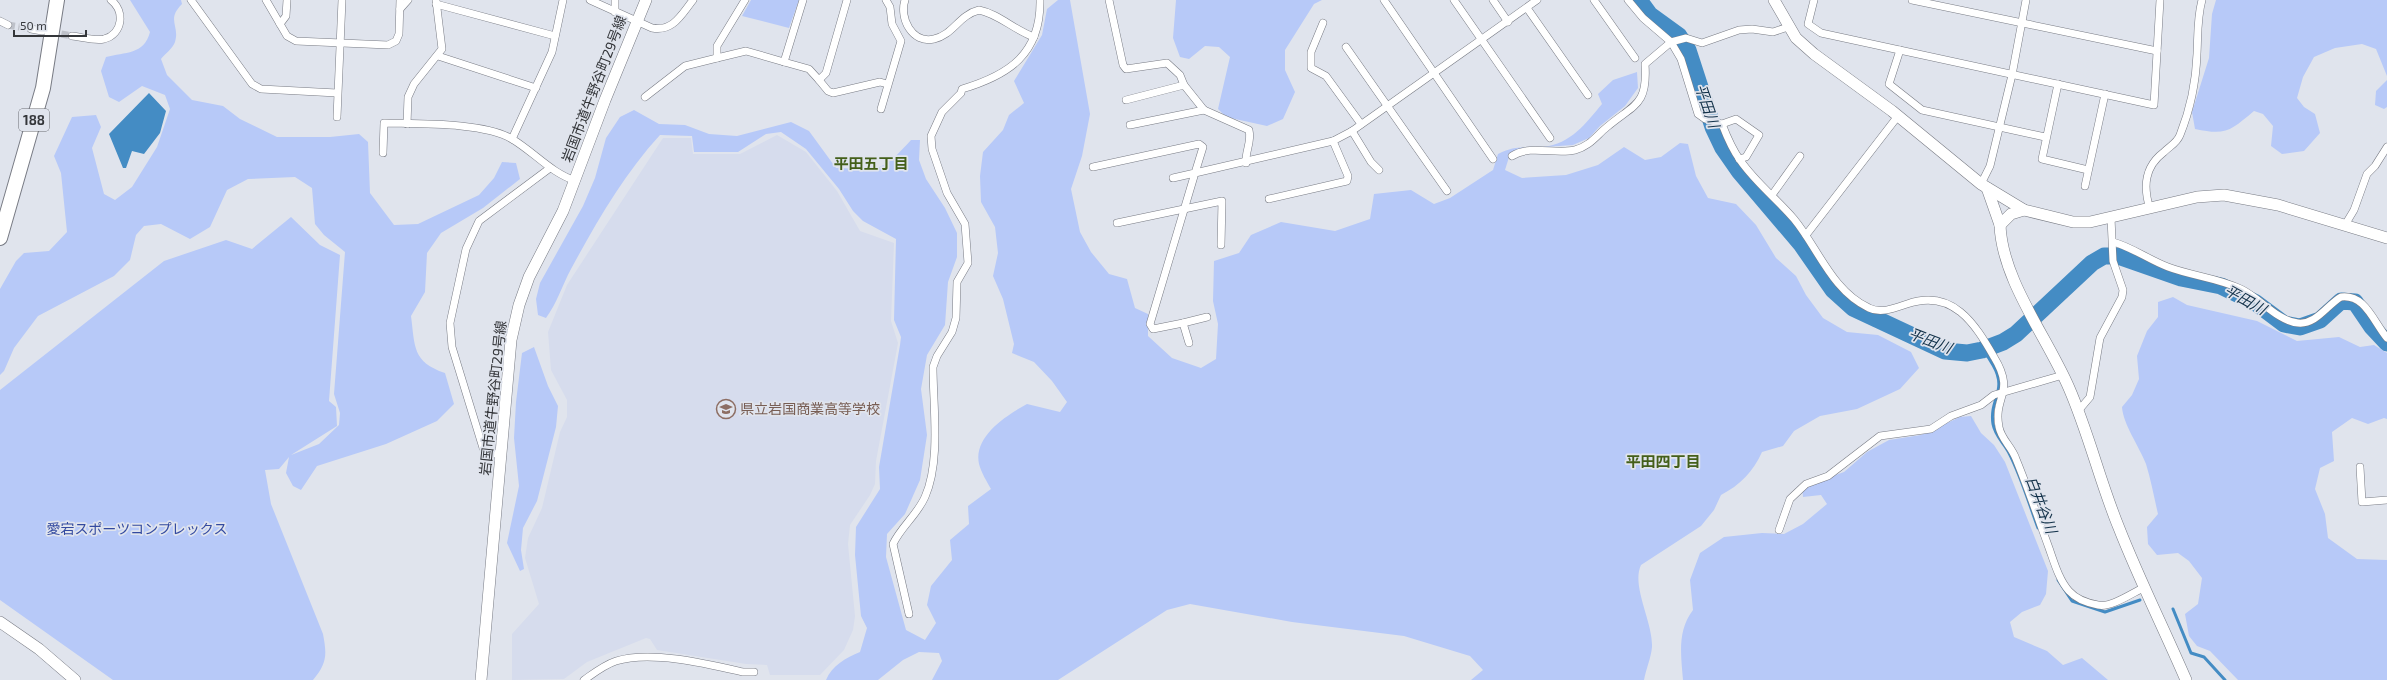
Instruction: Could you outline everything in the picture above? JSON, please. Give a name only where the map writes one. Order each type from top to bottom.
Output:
[{"type":"highway","name":"188","points":[[0,238],[43,88],[57,0]]},
{"type":"street","points":[[72,36],[96,40],[104,39],[112,34],[119,27],[121,19],[119,10],[111,0]]},
{"type":"street","points":[[191,0],[252,84],[262,89],[337,93]]},
{"type":"street","points":[[266,0],[287,36],[296,41],[388,44],[396,41],[399,34],[400,0]]},
{"type":"street","points":[[280,24],[286,16],[287,0]]},
{"type":"street","points":[[338,117],[337,93],[342,0]]},
{"type":"street","points":[[400,9],[408,0]]},
{"type":"street","points":[[512,139],[552,52],[563,0]]},
{"type":"street","points":[[590,0],[652,28],[668,28],[693,0]]},
{"type":"street","points":[[615,0],[616,12]]},
{"type":"street","name":"岩国市道牛野谷町29号線","points":[[482,680],[511,340],[519,304],[528,277],[563,211],[576,181],[636,21],[646,0]]},
{"type":"street","points":[[717,58],[717,46],[745,0]]},
{"type":"street","points":[[784,62],[803,0]]},
{"type":"street","points":[[819,80],[826,73],[847,0]]},
{"type":"street","points":[[881,110],[901,41],[892,24],[890,7],[886,0]]},
{"type":"street","points":[[905,0],[903,17],[908,27],[917,36],[924,39],[944,36],[962,18],[979,10],[996,15],[1018,31],[1034,37]]},
{"type":"street","points":[[909,614],[893,544],[921,505],[928,488],[936,436],[933,367],[936,356],[952,332],[956,318],[957,282],[968,262],[965,224],[947,193],[932,149],[931,136],[942,112],[961,93],[962,89],[994,78],[1007,70],[1025,53],[1034,37],[1040,12],[1040,0]]},
{"type":"street","points":[[1109,0],[1123,65],[1126,69],[1167,63],[1180,75],[1184,85],[1204,110],[1249,130],[1251,138],[1245,155],[1246,163]]},
{"type":"street","points":[[1384,0],[1494,159]]},
{"type":"street","points":[[1454,0],[1550,138]]},
{"type":"street","points":[[1492,0],[1508,22]]},
{"type":"street","points":[[1173,178],[1246,163],[1333,141],[1352,131],[1434,72],[1508,22],[1536,0]]},
{"type":"street","points":[[1594,0],[1635,58]]},
{"type":"street","points":[[1628,0],[1643,18],[1673,42],[1685,70],[1698,114],[1705,119],[1720,124],[1736,118],[1759,135],[1746,157],[1739,160]]},
{"type":"street","points":[[1774,0],[1788,27],[1796,38],[1814,54],[1898,116],[1984,186],[2024,210],[2073,222],[2111,218],[2197,197],[2224,195],[2278,205],[2387,238]]},
{"type":"street","points":[[1814,0],[1808,24],[1820,33],[2154,105],[2160,0]]},
{"type":"street","points":[[1912,0],[1931,2],[2020,24],[2157,51]]},
{"type":"street","points":[[2026,0],[2020,24],[2012,75],[1984,186],[2000,225],[2004,253],[2011,274],[2039,327],[2079,410],[2118,526],[2186,680]]},
{"type":"street","points":[[2150,209],[2146,196],[2145,181],[2148,170],[2156,158],[2178,140],[2193,88],[2199,13],[2202,0]]},
{"type":"street","points":[[407,124],[408,98],[414,84],[438,56],[442,49],[436,2],[555,36]]},
{"type":"street","points":[[1527,8],[1588,95]]},
{"type":"street","points":[[0,21],[8,25]]},
{"type":"street","points":[[1323,23],[1311,52],[1311,68],[1326,76],[1361,124]]},
{"type":"street","points":[[1512,156],[1527,150],[1574,150],[1594,141],[1608,126],[1631,110],[1639,102],[1644,93],[1645,64],[1673,42],[1686,38],[1702,43],[1739,30],[1752,29],[1773,32],[1788,27]]},
{"type":"street","points":[[31,29],[42,31]]},
{"type":"street","points":[[1346,47],[1447,191]]},
{"type":"street","points":[[1900,50],[1889,84],[1922,110],[2045,137]]},
{"type":"street","points":[[645,97],[685,66],[746,51],[809,69],[828,91],[833,93],[880,82],[888,84]]},
{"type":"street","points":[[438,56],[536,88]]},
{"type":"street","points":[[2058,84],[2045,137],[2042,159],[2088,170]]},
{"type":"street","points":[[1126,100],[1184,85]]},
{"type":"street","points":[[2085,186],[2105,94]]},
{"type":"street","points":[[1130,126],[1204,110]]},
{"type":"street","points":[[1806,235],[1898,116]]},
{"type":"street","points":[[383,153],[384,123],[482,129],[512,139],[550,168],[576,181]]},
{"type":"street","points":[[1720,124],[1739,160],[1772,195],[1806,235],[1826,268],[1855,299],[1869,308],[1888,310],[1922,301],[1952,306],[1962,311],[1970,319],[1987,345],[2004,376],[2004,392],[1998,412],[2000,432],[2016,457],[2053,558],[2068,590],[2078,598],[2100,606],[2108,605],[2145,587]]},
{"type":"street","points":[[1352,131],[1371,162],[1379,170]]},
{"type":"street","points":[[1269,199],[1347,181],[1348,176],[1333,141]]},
{"type":"street","points":[[1093,167],[1199,144],[1203,147],[1150,324],[1153,329],[1207,317]]},
{"type":"street","points":[[2345,225],[2356,205],[2367,174],[2375,166],[2387,147]]},
{"type":"street","points":[[1772,195],[1800,156]]},
{"type":"street","points":[[502,457],[483,448],[452,347],[450,323],[466,249],[479,221],[550,168]]},
{"type":"street","points":[[1117,223],[1222,201],[1221,245]]},
{"type":"street","points":[[2000,225],[2011,214],[2024,210]]},
{"type":"street","points":[[2079,410],[2090,397],[2100,338],[2122,297],[2123,290],[2113,261],[2111,218]]},
{"type":"street","points":[[2113,242],[2167,267],[2197,277],[2225,282],[2242,289],[2285,318],[2298,323],[2306,323],[2315,318],[2340,297],[2355,297],[2363,303],[2387,338]]},
{"type":"street","points":[[1183,322],[1189,343]]},
{"type":"street","points":[[1779,530],[1790,499],[1806,484],[1828,476],[1880,436],[1932,429],[1951,416],[1981,405],[1990,397],[2063,375]]},
{"type":"street","points":[[2360,467],[2362,502],[2387,500]]},
{"type":"street","points":[[0,622],[39,649],[75,680]]},
{"type":"street","points":[[584,680],[596,670],[615,662],[632,658],[656,658],[743,672],[754,672]]},
{"type":"street","points":[[741,680],[743,672]]},
{"type":"shaded area","points":[[149,93],[166,111],[160,133],[144,154],[132,151],[126,168],[123,168],[109,134]]},
{"type":"shaded area","name":"県立岩国商業高等学校","points":[[777,135],[806,152],[837,191],[860,231],[894,243],[891,321],[898,343],[876,461],[875,484],[870,495],[850,525],[848,544],[855,616],[853,630],[844,650],[820,675],[770,675],[767,665],[746,664],[657,650],[650,639],[646,638],[587,662],[564,679],[512,680],[512,634],[539,604],[525,558],[528,538],[542,508],[560,432],[567,417],[567,400],[551,370],[548,332],[567,285],[663,138],[691,138],[693,154],[740,154]]},
{"type":"green space","name":"愛宕スポーツコンプレックス","points":[[130,0],[181,0],[182,4],[177,10],[174,19],[176,31],[175,42],[171,49],[161,59],[167,75],[192,100],[223,106],[240,119],[277,137],[330,137],[359,134],[368,142],[370,193],[394,225],[418,224],[479,195],[494,178],[502,162],[516,163],[520,179],[483,208],[441,233],[427,253],[425,292],[411,316],[413,336],[417,352],[426,364],[445,373],[454,404],[437,421],[386,444],[317,466],[301,490],[293,486],[286,473],[289,457],[279,469],[265,470],[271,504],[323,634],[325,658],[321,669],[313,680],[113,680],[0,600],[0,390],[164,261],[226,240],[252,249],[291,217],[320,245],[340,255],[329,401],[336,407],[337,426],[291,455],[319,444],[339,425],[340,413],[334,394],[345,252],[324,235],[315,224],[312,188],[295,177],[248,179],[227,190],[210,227],[190,239],[161,224],[144,226],[136,235],[130,260],[114,276],[38,316],[14,348],[4,371],[0,375],[0,289],[16,261],[24,253],[49,251],[67,232],[61,173],[54,156],[72,117],[96,115],[101,127],[92,148],[104,194],[115,200],[132,187],[157,147],[170,109],[165,95],[142,86],[119,102],[109,97],[101,71],[106,57],[127,53],[138,49],[143,45],[150,32]]},
{"type":"green space","points":[[751,0],[799,0],[789,28],[742,16]]},
{"type":"green space","points":[[1058,0],[1070,0],[1090,114],[1082,156],[1071,189],[1080,232],[1091,252],[1109,274],[1127,279],[1135,308],[1148,314],[1148,336],[1172,358],[1201,368],[1216,359],[1218,324],[1213,301],[1214,261],[1239,253],[1251,235],[1281,222],[1335,231],[1370,219],[1374,194],[1411,190],[1434,204],[1450,198],[1493,170],[1498,154],[1516,148],[1553,145],[1570,137],[1584,125],[1602,104],[1598,94],[1613,80],[1637,72],[1638,88],[1625,106],[1600,126],[1589,138],[1573,145],[1518,149],[1510,154],[1505,170],[1522,178],[1566,175],[1598,165],[1624,147],[1645,160],[1661,157],[1680,143],[1688,144],[1696,176],[1708,198],[1736,204],[1756,225],[1776,258],[1796,276],[1806,295],[1823,318],[1847,332],[1878,335],[1911,352],[1919,368],[1900,389],[1857,409],[1820,416],[1794,431],[1783,446],[1762,452],[1750,472],[1734,487],[1721,495],[1714,510],[1701,526],[1641,565],[1639,574],[1640,594],[1649,627],[1652,647],[1644,680],[1471,680],[1483,670],[1470,656],[1404,636],[1292,622],[1190,604],[1167,610],[1058,680],[932,680],[942,661],[939,653],[919,652],[903,660],[878,680],[826,680],[836,666],[860,652],[867,628],[861,616],[855,555],[856,527],[880,489],[879,467],[900,345],[901,337],[894,320],[896,239],[863,221],[853,211],[839,189],[806,149],[781,132],[766,134],[738,152],[694,152],[692,136],[660,135],[634,166],[611,199],[568,275],[546,318],[538,315],[536,299],[540,283],[583,206],[595,178],[606,138],[620,117],[634,110],[659,124],[685,125],[709,134],[737,136],[791,122],[809,131],[836,168],[871,169],[879,167],[893,159],[911,140],[920,140],[919,160],[926,179],[945,208],[957,233],[957,257],[948,282],[945,325],[927,355],[921,389],[927,435],[920,480],[905,514],[887,534],[886,557],[906,630],[925,640],[936,623],[927,605],[931,586],[952,560],[950,540],[969,524],[968,506],[991,489],[979,464],[981,444],[986,436],[1001,420],[1027,404],[1060,412],[1067,402],[1052,381],[1034,362],[1012,353],[1014,344],[1003,299],[993,276],[998,253],[995,227],[981,202],[980,176],[983,152],[1003,130],[1009,115],[1024,103],[1014,81],[1042,35],[1047,9]]},
{"type":"green space","points":[[1176,0],[1322,0],[1314,4],[1285,50],[1285,70],[1295,92],[1283,119],[1267,126],[1226,117],[1218,109],[1230,57],[1219,47],[1205,46],[1189,59],[1180,57],[1173,38]]},
{"type":"green space","points":[[2216,0],[2387,0],[2387,76],[2376,49],[2362,44],[2335,48],[2314,57],[2303,77],[2297,98],[2304,107],[2315,114],[2320,133],[2304,151],[2282,154],[2271,146],[2273,126],[2263,114],[2254,111],[2240,123],[2228,130],[2214,132],[2195,129],[2192,112],[2209,58],[2212,14]]},
{"type":"green space","points":[[2387,80],[2387,107],[2384,109],[2375,105],[2376,91]]},
{"type":"green space","points":[[2173,297],[2187,305],[2257,321],[2297,341],[2339,337],[2360,347],[2374,345],[2387,353],[2387,419],[2384,418],[2368,424],[2352,418],[2332,432],[2334,461],[2320,468],[2315,489],[2325,514],[2328,538],[2357,559],[2387,560],[2387,680],[2238,680],[2210,651],[2197,646],[2189,636],[2185,614],[2198,604],[2202,578],[2189,561],[2178,553],[2157,555],[2148,544],[2147,527],[2158,514],[2146,464],[2125,421],[2122,407],[2132,395],[2139,379],[2137,356],[2147,331],[2158,317],[2158,302]]},
{"type":"green space","points":[[534,347],[548,386],[558,406],[556,427],[537,501],[523,528],[521,550],[524,569],[520,571],[507,543],[519,486],[514,438],[516,402],[522,353]]},
{"type":"green space","points":[[1971,416],[1981,433],[1994,445],[2005,462],[2048,571],[2046,594],[2040,605],[2022,612],[2010,622],[2014,637],[2047,651],[2063,665],[2082,658],[2108,680],[1683,680],[1681,652],[1682,635],[1684,626],[1693,610],[1690,580],[1700,553],[1724,537],[1762,533],[1784,534],[1803,524],[1827,504],[1821,495],[1803,497],[1802,487],[1844,472],[1867,452],[1889,440],[1921,435],[1960,417]]},
{"type":"waterway","name":"平田川","points":[[1639,0],[1650,15],[1679,36],[1688,50],[1713,127],[1723,148],[1739,171],[1801,244],[1833,290],[1853,308],[1945,351],[1967,353],[1982,350],[2003,342],[2016,334],[2092,263],[2104,256],[2118,256],[2181,278],[2221,286],[2256,303],[2284,324],[2300,327],[2320,320],[2341,301],[2355,302],[2372,327],[2387,343]]},
{"type":"waterway","name":"白井谷川","points":[[1982,350],[1992,363],[1999,382],[1999,389],[1992,415],[1994,428],[2013,462],[2038,528]]},
{"type":"waterway","name":"白井谷川","points":[[2058,580],[2072,601],[2105,612],[2140,600]]},
{"type":"waterway","name":"白井谷川","points":[[2173,609],[2191,653],[2204,657],[2225,680]]},
{"type":"tunnel","points":[[8,25],[31,29]]},
{"type":"tunnel","points":[[51,32],[72,36]]},
{"type":"place","name":"県立岩国商業高等学校","points":[[726,409]]},
{"type":"district","name":"平田五丁目","points":[[871,164]]},
{"type":"district","name":"平田四丁目","points":[[1663,462]]}]
